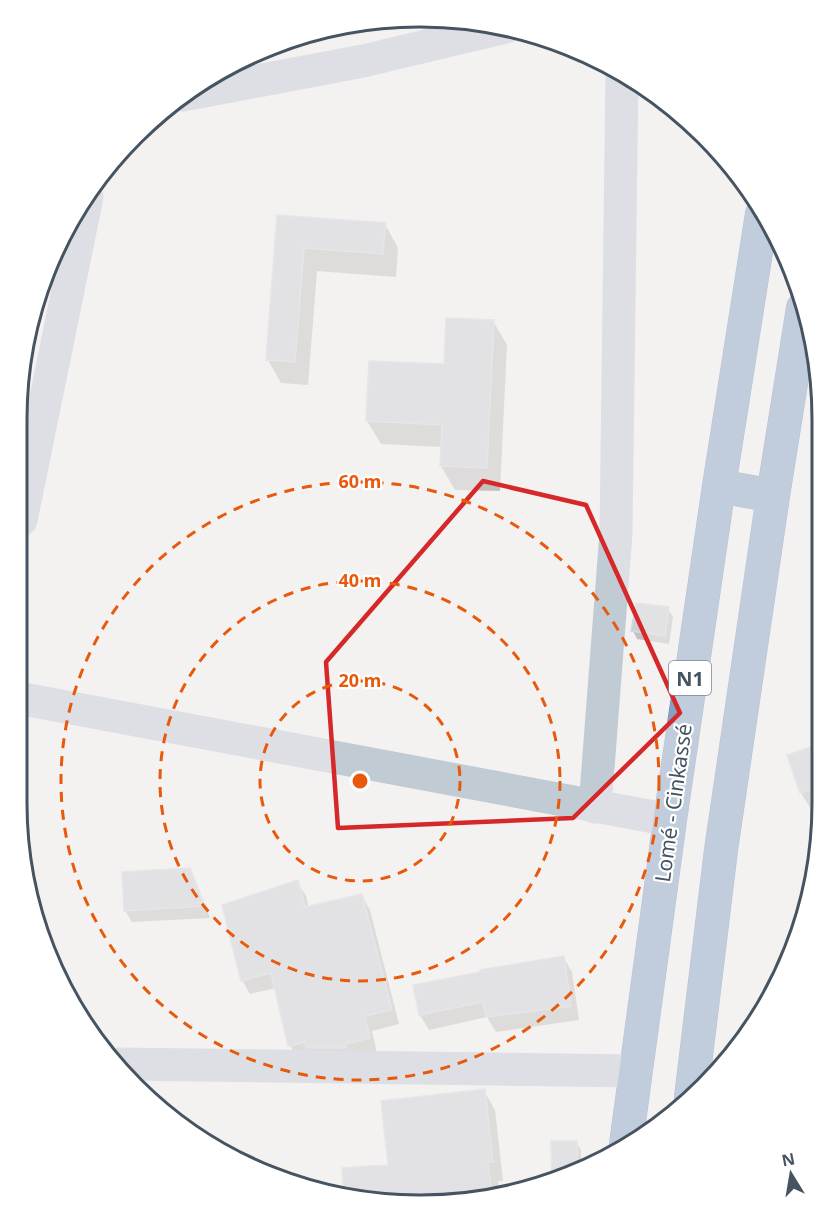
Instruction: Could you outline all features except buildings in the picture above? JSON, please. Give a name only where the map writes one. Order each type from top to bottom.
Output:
[{"type":"highway","name":"Lomé - Cinkassé","points":[[627,1135],[670,820],[760,225]]},
{"type":"highway","points":[[693,1084],[721,850],[800,325]]},
{"type":"highway","points":[[719,486],[773,496]]},
{"type":"street","points":[[204,91],[363,61],[483,32]]},
{"type":"street","points":[[595,807],[616,534],[622,83]]},
{"type":"street","points":[[27,491],[83,219]]},
{"type":"street","points":[[27,700],[670,820]]},
{"type":"street","points":[[127,1064],[636,1071]]},
{"type":"highlighted area","points":[[483,481],[586,505],[680,713],[573,818],[338,828],[326,662]]}]
